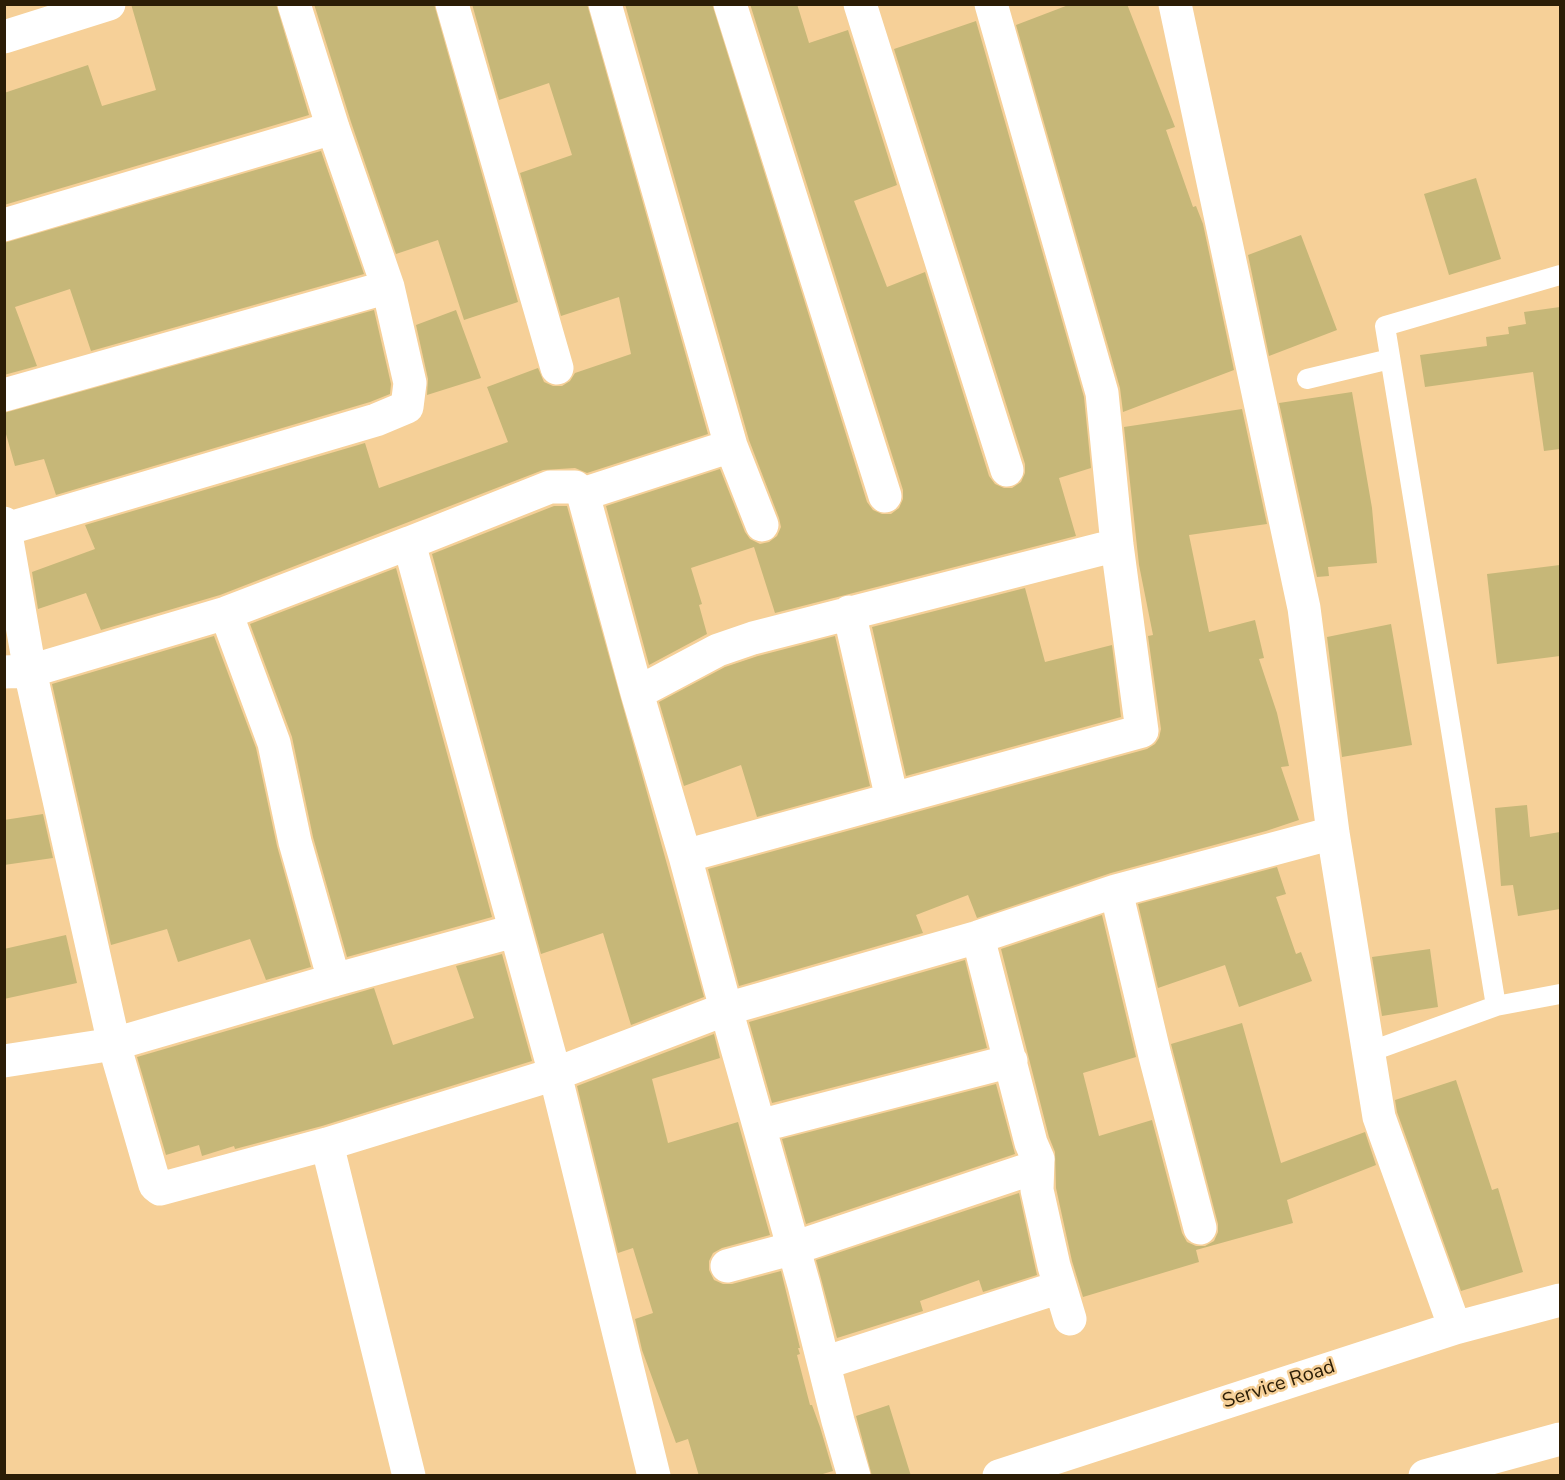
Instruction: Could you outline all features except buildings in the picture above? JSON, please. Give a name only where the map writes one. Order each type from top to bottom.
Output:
[{"type":"street","points":[[4,37],[109,4]]},
{"type":"street","points":[[294,4],[333,128],[388,286],[410,383],[407,407],[376,420],[5,526],[17,671],[114,1044],[155,1185],[159,1189],[327,1144],[555,1074],[726,1009],[978,937],[1116,891],[1333,833]]},
{"type":"street","points":[[452,4],[557,368]]},
{"type":"street","points":[[605,4],[731,446],[762,525]]},
{"type":"street","points":[[730,4],[885,496]]},
{"type":"street","points":[[860,4],[1007,470]]},
{"type":"street","points":[[685,856],[1142,731],[1117,545],[1102,393],[991,4]]},
{"type":"street","points":[[1175,4],[1304,608],[1333,833],[1379,1117],[1455,1328]]},
{"type":"street","points":[[4,225],[333,128]]},
{"type":"street","points":[[4,395],[388,286]]},
{"type":"street","points":[[583,494],[731,446]]},
{"type":"street","points":[[17,671],[226,613],[550,487],[575,488],[583,494],[794,1248],[854,1476]]},
{"type":"street","points":[[409,543],[555,1074],[654,1476]]},
{"type":"street","points":[[637,693],[718,650],[753,638],[1117,545]]},
{"type":"street","points":[[849,612],[892,799]]},
{"type":"street","points":[[226,613],[274,743],[295,842],[334,980]]},
{"type":"street","points":[[1116,891],[1155,1056],[1200,1228]]},
{"type":"street","points":[[4,1061],[114,1044],[514,931]]},
{"type":"street","points":[[978,937],[1031,1143],[1038,1159],[1036,1190],[1070,1319]]},
{"type":"street","points":[[759,1126],[1011,1061]]},
{"type":"street","points":[[327,1144],[409,1476]]},
{"type":"street","points":[[727,1266],[794,1248],[1030,1169],[1038,1159]]},
{"type":"street","points":[[824,1363],[1060,1287]]},
{"type":"street","name":"Service Road","points":[[999,1476],[1455,1328],[1560,1300]]},
{"type":"street","points":[[1425,1476],[1560,1439]]},
{"type":"lane","points":[[1496,1006],[1385,326],[1560,275]]},
{"type":"lane","points":[[1307,379],[1390,359]]},
{"type":"lane","points":[[1369,1052],[1496,1006],[1560,994]]}]
